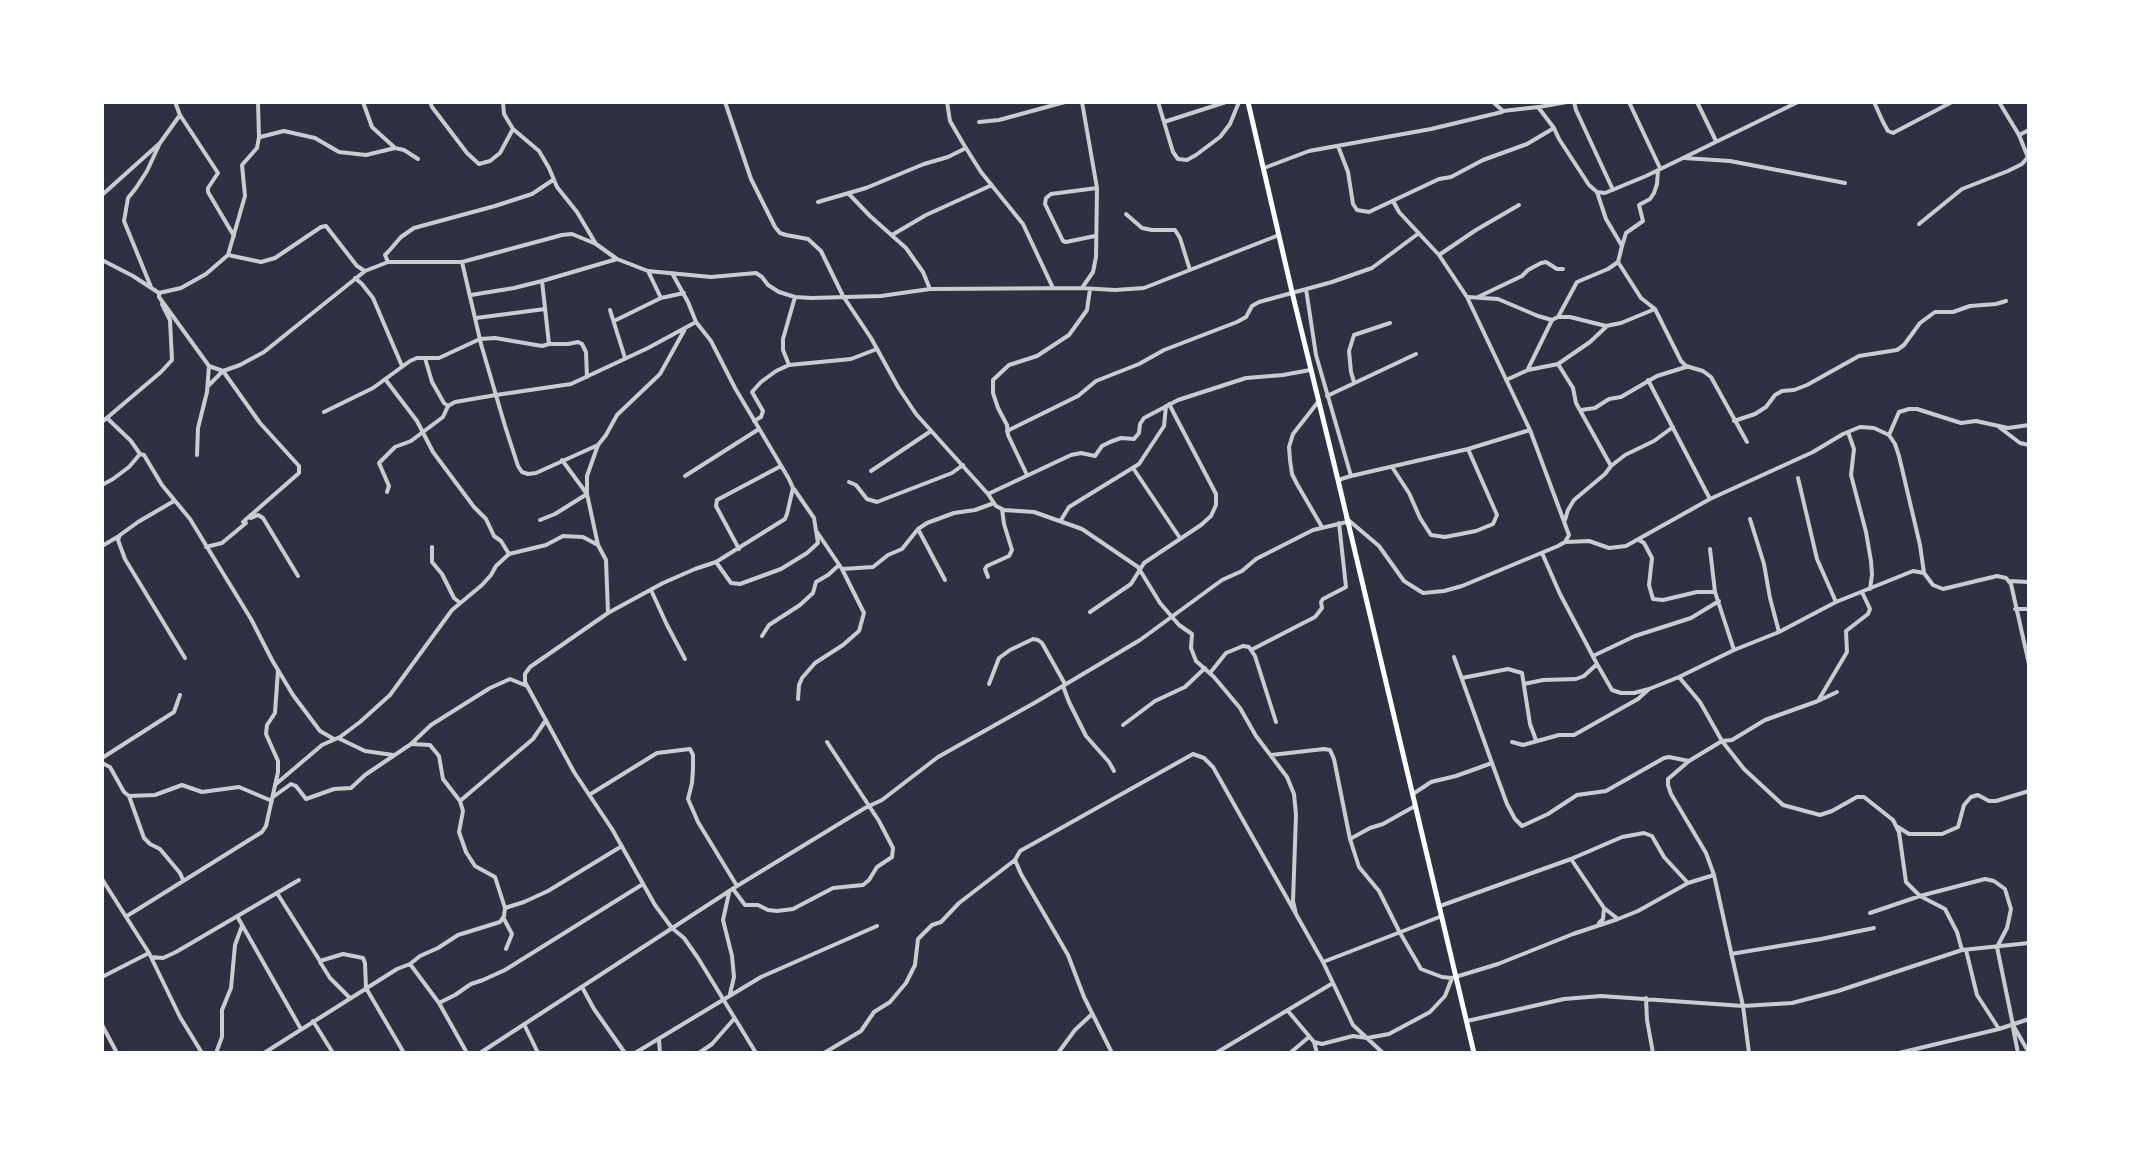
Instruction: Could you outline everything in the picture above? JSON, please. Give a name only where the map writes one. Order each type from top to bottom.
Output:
[{"type":"main road","points":[[1248,102],[1310,370],[1440,906],[1454,978],[1474,1053]]},
{"type":"street","points":[[175,102],[180,115],[218,172],[208,192],[234,236]]},
{"type":"street","points":[[159,295],[181,288],[206,274],[228,255],[245,196],[242,165],[257,148],[260,137],[258,102]]},
{"type":"street","points":[[363,102],[372,127],[394,148]]},
{"type":"street","points":[[430,102],[467,153],[479,164],[490,161],[501,153],[513,129]]},
{"type":"street","points":[[503,102],[504,114],[513,129],[539,151],[553,180],[577,212],[596,244]]},
{"type":"street","points":[[725,102],[751,179],[775,227],[780,233],[808,239],[815,243],[843,296],[916,414],[963,465],[996,506],[1002,509],[1034,512],[1082,529],[1138,567],[1160,603],[1179,625],[1192,634],[1192,653],[1196,661],[1210,673],[1240,708],[1256,736],[1287,777],[1294,794],[1296,815],[1293,902],[1296,914]]},
{"type":"street","points":[[947,102],[950,121],[992,185],[1023,224],[1053,288]]},
{"type":"street","points":[[979,122],[999,120],[1065,102]]},
{"type":"street","points":[[1081,288],[1093,272],[1096,257],[1097,188],[1082,102]]},
{"type":"street","points":[[1158,102],[1173,152],[1178,159],[1187,160],[1220,137],[1230,124],[1239,102]]},
{"type":"street","points":[[1164,123],[1226,102]]},
{"type":"street","points":[[1493,102],[1503,111]]},
{"type":"street","points":[[1264,168],[1309,151],[1431,129],[1503,111],[1567,102]]},
{"type":"street","points":[[1574,102],[1613,190]]},
{"type":"street","points":[[1558,317],[1577,282],[1608,269],[1618,262],[1626,232],[1643,221],[1639,205],[1650,199],[1657,184],[1659,168],[1629,102]]},
{"type":"street","points":[[1697,102],[1716,141]]},
{"type":"street","points":[[1597,192],[1605,193],[1613,190],[1798,102]]},
{"type":"street","points":[[1874,102],[1888,131],[1893,133],[1952,102]]},
{"type":"street","points":[[1936,102],[1940,108]]},
{"type":"street","points":[[1920,224],[1962,189],[2008,171],[2029,158],[2019,135],[1999,102]]},
{"type":"street","points":[[1538,107],[1554,128],[1583,177],[1597,192],[1606,219],[1622,246]]},
{"type":"street","points":[[102,195],[160,142],[180,115]]},
{"type":"street","points":[[1338,146],[1348,172],[1353,204],[1357,210],[1369,212],[1439,179],[1451,177],[1483,160],[1527,144],[1554,128]]},
{"type":"street","points":[[2019,135],[2029,130]]},
{"type":"street","points":[[260,137],[284,131],[315,138],[339,152],[357,155],[394,148],[404,150],[418,159]]},
{"type":"street","points":[[151,288],[124,221],[128,198],[147,171],[160,142]]},
{"type":"street","points":[[818,202],[948,157],[966,148]]},
{"type":"street","points":[[1680,158],[1730,161],[1845,183]]},
{"type":"street","points":[[388,262],[385,255],[401,237],[414,228],[532,194],[553,180]]},
{"type":"street","points":[[892,236],[926,215],[992,185]]},
{"type":"street","points":[[1095,236],[1063,241],[1045,204],[1046,198],[1051,194],[1097,188]]},
{"type":"street","points":[[848,192],[906,248],[923,272],[930,289]]},
{"type":"street","points":[[1393,201],[1399,212],[1439,255],[1467,297],[1530,430],[1565,520],[1569,535],[1565,542]]},
{"type":"street","points":[[1439,255],[1519,205]]},
{"type":"street","points":[[1126,214],[1142,228],[1174,230],[1180,238],[1190,270]]},
{"type":"street","points":[[228,255],[261,262],[275,258],[321,227],[326,226],[351,259],[365,271]]},
{"type":"street","points":[[1008,431],[1078,396],[1096,381],[1139,364],[1164,350],[1237,322],[1246,317],[1252,306],[1259,302],[1372,268],[1419,233]]},
{"type":"street","points":[[207,386],[223,371],[264,352],[365,271],[388,262],[462,262],[562,235],[572,234],[596,244],[617,259],[648,271],[711,277],[756,273],[779,292],[795,297],[812,298],[881,296],[930,289],[1081,288],[1115,290],[1143,288],[1279,235]]},
{"type":"street","points":[[471,295],[514,288],[617,259]]},
{"type":"street","points":[[102,260],[133,276],[159,295],[209,366],[223,371],[260,423],[299,466],[298,473],[243,522]]},
{"type":"street","points":[[462,262],[480,339],[518,466],[522,472],[536,473],[598,445]]},
{"type":"street","points":[[1475,298],[1522,276],[1541,263],[1546,262],[1557,269],[1563,269]]},
{"type":"street","points":[[1618,262],[1641,298],[1654,309],[1675,352],[1686,366]]},
{"type":"street","points":[[648,271],[661,298]]},
{"type":"street","points":[[672,272],[696,322],[715,348],[754,421],[814,519],[817,532],[818,543],[807,553],[781,568],[740,584],[731,583],[717,562]]},
{"type":"street","points":[[355,278],[373,298],[402,366]]},
{"type":"street","points":[[542,281],[549,344]]},
{"type":"street","points":[[1027,475],[993,393],[993,380],[1009,365],[1038,356],[1069,335],[1088,310],[1090,289]]},
{"type":"street","points":[[1306,289],[1316,355],[1351,476]]},
{"type":"street","points":[[614,321],[661,298],[684,293]]},
{"type":"street","points":[[102,422],[172,360],[170,320],[159,295]]},
{"type":"street","points":[[789,365],[783,350],[783,339],[795,297]]},
{"type":"street","points":[[1467,297],[1498,299],[1552,320]]},
{"type":"street","points":[[1734,421],[1766,408],[1775,395],[1782,391],[1794,390],[1807,385],[1859,356],[1897,350],[1904,345],[1920,323],[1935,312],[1953,312],[1970,306],[2006,301]]},
{"type":"street","points":[[476,318],[545,309]]},
{"type":"street","points":[[1528,370],[1552,320],[1558,317],[1570,316],[1606,326],[1621,323],[1654,309]]},
{"type":"street","points":[[610,310],[625,358]]},
{"type":"street","points":[[387,492],[389,486],[379,463],[395,447],[411,441],[443,417],[448,406],[455,402],[571,384],[696,322]]},
{"type":"street","points":[[1354,382],[1349,351],[1354,335],[1390,323]]},
{"type":"street","points":[[1506,380],[1528,370],[1558,364],[1590,342],[1606,326]]},
{"type":"street","points":[[608,613],[606,560],[598,544],[587,494],[587,476],[598,445],[617,415],[660,374],[685,329]]},
{"type":"street","points":[[324,412],[352,400],[417,358],[439,358],[480,339],[495,338],[538,345],[578,342],[582,344],[586,352],[587,377]]},
{"type":"street","points":[[754,421],[761,417],[763,411],[754,395],[754,388],[776,371],[789,365],[851,359],[877,349]]},
{"type":"street","points":[[1328,396],[1416,354]]},
{"type":"street","points":[[425,358],[432,382],[448,406]]},
{"type":"street","points":[[1558,364],[1573,387],[1576,403],[1611,466]]},
{"type":"street","points":[[197,455],[198,428],[209,366]]},
{"type":"street","points":[[1581,410],[1595,408],[1603,402],[1621,397],[1648,380],[1686,366],[1703,371],[1711,377],[1747,442]]},
{"type":"street","points":[[988,494],[1071,455],[1081,453],[1095,456],[1102,446],[1110,442],[1121,438],[1134,439],[1144,418],[1168,405],[1246,378],[1310,370]]},
{"type":"street","points":[[385,379],[400,396],[433,452],[474,507],[481,512],[494,536],[501,541],[509,554]]},
{"type":"street","points":[[1648,380],[1710,499]]},
{"type":"street","points":[[1318,402],[1293,434],[1290,459],[1292,474],[1322,527]]},
{"type":"street","points":[[1061,520],[1069,507],[1139,464],[1164,426],[1168,405]]},
{"type":"street","points":[[1090,612],[1131,584],[1144,562],[1211,516],[1216,505],[1216,494],[1168,405]]},
{"type":"street","points":[[1889,435],[1899,412],[1909,409],[1917,409],[1961,423],[1976,421],[2008,428],[2029,425]]},
{"type":"street","points":[[107,418],[144,455],[174,501],[190,519],[251,619],[293,695],[320,730],[365,752],[394,755]]},
{"type":"street","points":[[1565,520],[1574,500],[1605,474],[1611,466],[1625,455],[1654,441],[1673,427]]},
{"type":"street","points":[[480,1053],[733,889],[882,801],[938,757],[1140,640],[1222,580],[1242,571],[1256,559],[1313,530],[1346,520],[1378,546],[1404,581],[1423,593],[1444,591],[1462,586],[1565,542],[1589,541],[1614,548],[1626,546],[1710,499],[1813,452],[1848,432],[1860,427],[1874,428],[1889,435],[1895,444],[1920,545],[1924,573],[1933,585],[1943,589],[1997,576],[2006,578],[2011,584],[2015,609],[2028,650],[2029,664]]},
{"type":"street","points":[[1999,427],[2020,442],[2029,445]]},
{"type":"street","points":[[685,476],[759,429]]},
{"type":"street","points":[[1338,480],[1530,430]]},
{"type":"street","points":[[871,471],[931,431]]},
{"type":"street","points":[[1848,432],[1854,449],[1851,475],[1871,561],[1872,575],[1869,589]]},
{"type":"street","points":[[1392,467],[1431,535],[1445,537],[1476,531],[1493,524],[1497,515],[1468,448]]},
{"type":"street","points":[[102,485],[129,467],[140,453]]},
{"type":"street","points":[[562,460],[587,494]]},
{"type":"street","points":[[849,482],[856,485],[867,499],[877,502],[952,473],[963,465]]},
{"type":"street","points":[[739,549],[716,506],[717,501],[781,466]]},
{"type":"street","points":[[1133,468],[1180,538]]},
{"type":"street","points":[[1798,478],[1817,559],[1836,602]]},
{"type":"street","points":[[756,1053],[684,938],[672,928],[643,884],[622,846],[574,772],[528,686],[525,674],[530,667],[608,613],[695,569],[717,562],[785,519],[793,488]]},
{"type":"street","points":[[540,520],[555,514],[587,494]]},
{"type":"street","points":[[102,546],[174,501]]},
{"type":"street","points":[[762,636],[769,625],[813,593],[816,582],[841,567],[860,569],[873,567],[888,555],[902,549],[918,529],[938,518],[975,510],[994,503]]},
{"type":"street","points":[[988,577],[985,569],[987,566],[1009,556],[1012,550],[1002,509]]},
{"type":"street","points":[[206,547],[222,543],[254,516],[258,516],[263,518],[272,529],[298,576]]},
{"type":"street","points":[[1750,519],[1764,564],[1779,632]]},
{"type":"street","points":[[1251,650],[1315,617],[1322,608],[1320,602],[1323,599],[1346,587],[1339,523]]},
{"type":"street","points":[[918,529],[945,580]]},
{"type":"street","points":[[798,699],[802,678],[814,663],[843,645],[859,631],[864,613],[841,567],[817,532]]},
{"type":"street","points":[[120,535],[118,545],[125,559],[185,658]]},
{"type":"street","points":[[276,784],[322,746],[360,722],[390,695],[459,602],[482,585],[496,566],[509,554],[546,545],[563,536],[583,537],[598,544]]},
{"type":"street","points":[[1639,540],[1644,543],[1652,558],[1649,585],[1653,599],[1663,600],[1697,592],[1715,592]]},
{"type":"street","points":[[432,547],[432,562],[442,574],[454,598],[459,602]]},
{"type":"street","points":[[1710,549],[1715,592],[1734,650]]},
{"type":"street","points":[[1542,553],[1560,594],[1597,664],[1612,690],[1621,693],[1634,693],[1649,689],[1779,632],[1836,602],[1913,571],[1924,573]]},
{"type":"street","points":[[2008,581],[2029,582]]},
{"type":"street","points":[[651,590],[685,659]]},
{"type":"street","points":[[1818,702],[1847,652],[1846,631],[1868,614],[1870,609],[1862,592]]},
{"type":"street","points":[[1593,656],[1635,636],[1691,618],[1719,601]]},
{"type":"street","points":[[2015,609],[2029,609]]},
{"type":"street","points":[[989,684],[999,658],[1033,639],[1038,640],[1042,643],[1064,685],[1069,702],[1086,736],[1114,771]]},
{"type":"street","points":[[1210,673],[1226,653],[1243,646],[1251,650],[1276,722]]},
{"type":"street","points":[[1454,657],[1507,804],[1515,819],[1522,826],[1548,814],[1577,795],[1606,790],[1664,758],[1689,761]]},
{"type":"street","points":[[1524,684],[1543,680],[1576,679],[1584,676],[1597,664]]},
{"type":"street","points":[[1124,724],[1155,701],[1185,687],[1205,668]]},
{"type":"street","points":[[1462,678],[1508,669],[1522,673],[1530,724],[1536,740]]},
{"type":"street","points":[[127,916],[262,832],[266,826],[276,784],[278,761],[266,734],[267,725],[275,713],[278,670]]},
{"type":"street","points":[[1679,677],[1700,702],[1722,741],[1744,769],[1769,795],[1783,805],[1820,815],[1857,797],[1864,797],[1909,834],[1942,834],[1958,827],[1964,804],[1971,797],[1977,795],[1989,801],[1996,801],[2029,791]]},
{"type":"street","points":[[273,799],[291,784],[296,786],[306,799],[334,789],[351,788],[411,744],[431,725],[507,679],[528,686]]},
{"type":"street","points":[[1512,742],[1523,745],[1567,733],[1574,735],[1638,699],[1649,689]]},
{"type":"street","points":[[1749,1053],[1743,1006],[1714,875],[1706,853],[1668,785],[1668,779],[1689,761],[1722,741],[1732,740],[1765,720],[1818,702],[1837,692]]},
{"type":"street","points":[[102,758],[174,712],[180,695]]},
{"type":"street","points":[[460,801],[533,739],[546,720]]},
{"type":"street","points":[[589,795],[657,753],[669,753],[683,748],[690,749],[693,755],[693,769],[688,799],[733,889],[745,905],[758,905],[777,911],[792,909],[833,888],[863,885],[877,867],[892,857],[893,848],[870,806],[827,742]]},
{"type":"street","points":[[265,1053],[397,969],[410,964],[458,935],[500,922],[503,918],[505,908],[495,877],[475,866],[466,852],[459,832],[463,811],[460,801],[443,779],[439,756],[430,745],[411,744]]},
{"type":"street","points":[[1271,755],[1330,750],[1334,759],[1350,839],[1359,867],[1379,891],[1398,931],[1421,969],[1442,977],[1454,978],[1497,964],[1618,919],[1638,911],[1688,883],[1714,875]]},
{"type":"street","points":[[824,1053],[861,1031],[874,1012],[890,1002],[906,983],[915,965],[918,939],[933,925],[941,922],[959,903],[1015,860],[1020,852],[1193,754],[1204,758],[1213,767],[1323,962],[1353,1024],[1383,1053]]},
{"type":"street","points":[[102,763],[110,767],[124,792],[129,796],[144,838],[160,849],[183,880]]},
{"type":"street","points":[[1413,794],[1431,782],[1492,763]]},
{"type":"street","points":[[129,796],[155,795],[182,785],[202,792],[240,787],[273,799]]},
{"type":"street","points":[[1350,839],[1416,806]]},
{"type":"street","points":[[1898,827],[1905,878],[1910,888],[1945,909],[1964,950],[1977,995],[2000,1029]]},
{"type":"street","points":[[1440,906],[1571,859],[1622,837],[1644,832],[1652,836],[1664,857],[1688,883]]},
{"type":"street","points":[[505,908],[548,891],[622,846]]},
{"type":"street","points":[[1571,859],[1604,908],[1618,919]]},
{"type":"street","points":[[1015,860],[1068,955],[1092,1014],[1112,1053]]},
{"type":"street","points":[[102,879],[150,955],[180,1017],[202,1053]]},
{"type":"street","points":[[1870,913],[1920,896],[1985,879],[1994,881],[2004,889],[2011,909],[2007,928],[1997,947],[2018,1053]]},
{"type":"street","points":[[102,977],[150,955],[163,958],[299,880]]},
{"type":"street","points":[[439,1003],[471,984],[505,970],[643,884]]},
{"type":"street","points":[[730,995],[734,977],[732,956],[723,921],[733,889]]},
{"type":"street","points":[[277,893],[330,978],[350,998]]},
{"type":"street","points":[[1596,926],[1603,919],[1604,908]]},
{"type":"street","points":[[237,916],[301,1029]]},
{"type":"street","points":[[1323,962],[1398,931],[1442,916]]},
{"type":"street","points":[[503,918],[512,934],[506,949]]},
{"type":"street","points":[[216,1053],[222,1037],[222,1010],[231,988],[235,945],[242,926]]},
{"type":"street","points":[[635,1053],[780,967],[797,962],[877,926]]},
{"type":"street","points":[[1731,954],[1874,928]]},
{"type":"street","points":[[1467,1021],[1564,999],[1601,996],[1743,1006],[1792,1003],[1886,976],[1964,950],[2029,943]]},
{"type":"street","points":[[320,962],[343,954],[361,957],[365,963],[366,988],[404,1053]]},
{"type":"street","points":[[410,964],[439,1003],[467,1053]]},
{"type":"street","points":[[1314,1042],[1322,1044],[1353,1036],[1367,1038],[1389,1034],[1430,1012],[1445,996],[1454,978]]},
{"type":"street","points":[[1216,1053],[1333,983]]},
{"type":"street","points":[[582,987],[624,1053]]},
{"type":"street","points":[[1646,998],[1653,1053]]},
{"type":"street","points":[[1288,1011],[1314,1042],[1317,1053]]},
{"type":"street","points":[[1058,1053],[1075,1030],[1092,1014]]},
{"type":"street","points":[[699,1053],[712,1044],[734,1019]]},
{"type":"street","points":[[1899,1053],[2000,1029],[2029,1019]]},
{"type":"street","points":[[313,1021],[333,1053]]},
{"type":"street","points":[[524,1024],[538,1053]]},
{"type":"street","points":[[102,1025],[117,1053]]},
{"type":"street","points":[[2013,1025],[2029,1053]]},
{"type":"street","points":[[1290,1053],[1309,1037]]},
{"type":"street","points":[[659,1039],[660,1053]]},
{"type":"street","points":[[1916,1049],[1923,1053]]}]
